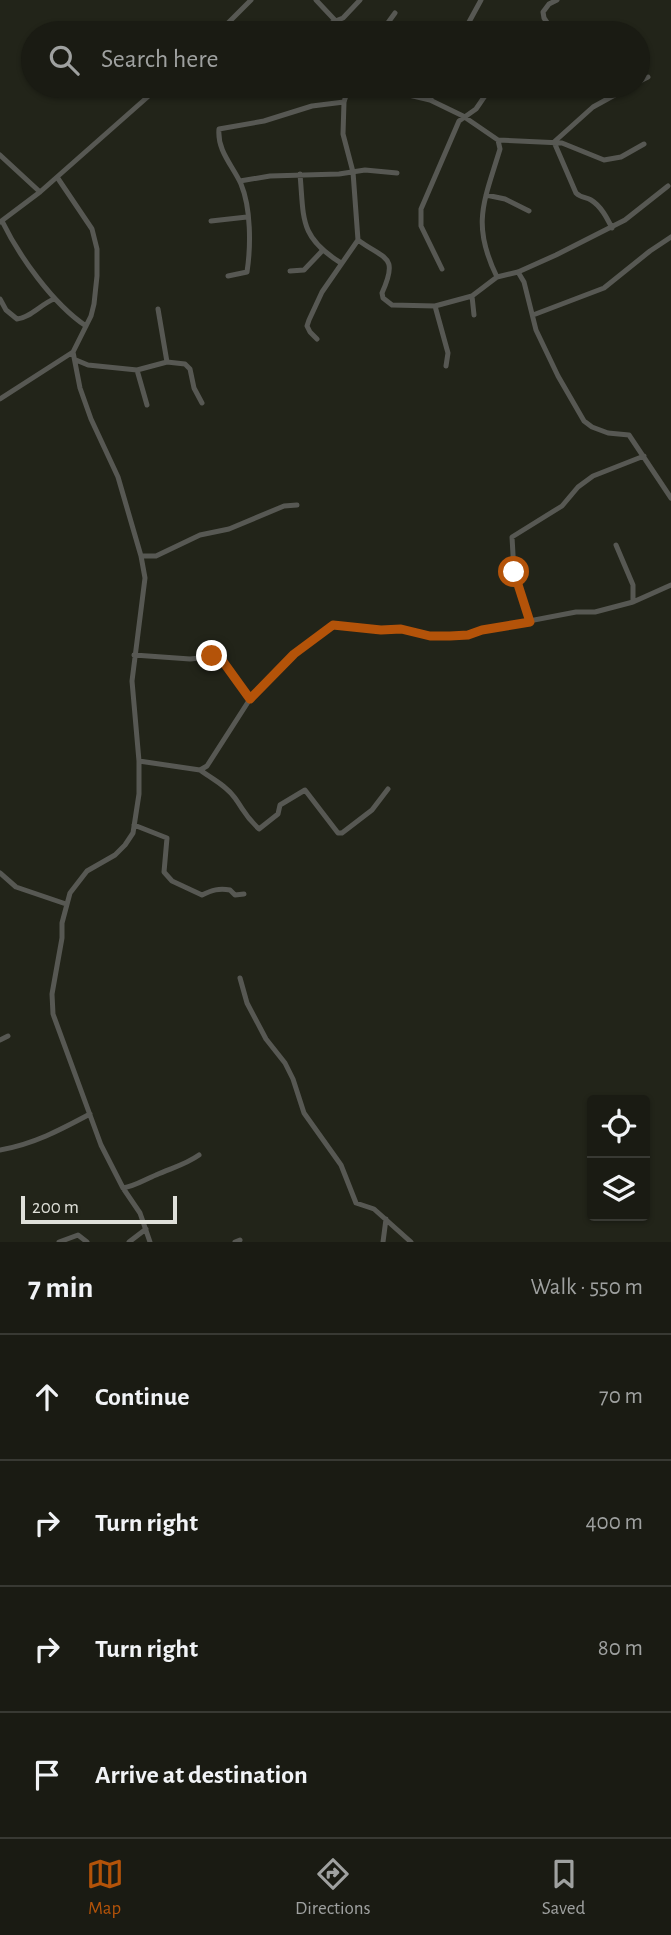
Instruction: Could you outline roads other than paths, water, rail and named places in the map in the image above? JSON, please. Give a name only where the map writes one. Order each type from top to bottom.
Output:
[{"type":"street","points":[[230,21],[251,0]]},
{"type":"street","points":[[316,0],[336,21]]},
{"type":"street","points":[[338,21],[360,0]]},
{"type":"street","points":[[470,21],[481,0]]},
{"type":"street","points":[[546,21],[542,15],[544,9],[557,0]]},
{"type":"street","points":[[389,21],[395,13]]},
{"type":"street","points":[[86,326],[54,299],[1,222],[40,192],[146,98]]},
{"type":"street","points":[[317,340],[307,326],[322,292],[358,240],[353,172],[343,134],[345,98]]},
{"type":"street","points":[[422,98],[463,116],[498,140],[562,143],[604,160],[621,157],[644,144]]},
{"type":"street","points":[[442,269],[421,226],[421,209],[463,116],[476,109],[484,98]]},
{"type":"street","points":[[554,142],[593,107],[609,98]]},
{"type":"street","points":[[228,276],[245,274],[248,269],[250,231],[247,200],[240,181],[223,153],[219,129],[264,121],[312,106],[344,102]]},
{"type":"street","points":[[498,140],[500,149],[486,195],[481,223],[487,256],[498,277]]},
{"type":"street","points":[[554,142],[576,193],[579,197],[590,199],[604,212],[612,228]]},
{"type":"street","points":[[0,155],[40,192]]},
{"type":"street","points":[[240,181],[365,170],[397,173]]},
{"type":"street","points":[[300,174],[307,233],[323,250],[341,263]]},
{"type":"street","points":[[0,399],[73,352],[91,316],[96,291],[97,249],[92,229],[57,177]]},
{"type":"street","points":[[358,240],[378,251],[389,264],[390,278],[382,293],[387,302],[435,306],[472,296],[498,277],[518,272],[612,228],[668,186]]},
{"type":"street","points":[[486,195],[505,199],[529,211]]},
{"type":"street","points":[[211,221],[247,217]]},
{"type":"street","points":[[533,315],[604,288],[649,251],[671,237]]},
{"type":"street","points":[[290,271],[304,270],[323,250]]},
{"type":"street","points":[[518,272],[524,282],[537,330],[558,376],[584,421],[608,433],[629,435],[669,491],[671,498]]},
{"type":"street","points":[[472,296],[474,315]]},
{"type":"street","points":[[0,299],[6,310],[17,319],[23,319],[37,307],[54,299]]},
{"type":"street","points":[[435,306],[448,353],[446,366]]},
{"type":"street","points":[[158,309],[167,362]]},
{"type":"street","points":[[73,352],[80,388],[91,419],[118,477],[145,578],[132,681],[139,794],[134,825],[125,845],[115,855],[87,871],[70,893],[52,994],[52,1014],[101,1145],[123,1188],[140,1213],[150,1242]]},
{"type":"street","points":[[76,360],[88,365],[137,370],[167,362],[186,364],[202,403]]},
{"type":"street","points":[[137,370],[146,405]]},
{"type":"street","points":[[530,622],[514,572],[512,537],[562,506],[578,487],[593,476],[644,456]]},
{"type":"street","points":[[141,556],[156,556],[200,535],[229,529],[284,506],[297,505]]},
{"type":"street","points":[[616,545],[633,585],[633,602]]},
{"type":"street","points":[[200,770],[207,766],[216,754],[250,699],[294,654],[333,625],[381,630],[401,629],[430,636],[468,635],[482,630],[633,602],[671,585]]},
{"type":"street","points":[[134,655],[190,659],[219,656],[250,699]]},
{"type":"street","points":[[139,761],[200,770],[227,789],[235,797],[248,821],[259,829],[278,814],[280,805],[305,790],[332,827],[342,833],[372,810],[388,789]]},
{"type":"street","points":[[134,825],[167,838],[169,842],[164,868],[166,877],[202,895],[214,889],[230,890],[235,895],[244,894]]},
{"type":"street","points":[[0,873],[16,887],[66,904]]},
{"type":"street","points":[[240,978],[247,1003],[266,1039],[285,1063],[304,1113],[341,1165],[356,1203],[374,1209],[411,1242]]},
{"type":"street","points":[[0,1040],[8,1036]]},
{"type":"street","points":[[0,1150],[24,1146],[48,1137],[90,1114]]},
{"type":"street","points":[[123,1188],[184,1165],[199,1155]]},
{"type":"street","points":[[383,1242],[386,1219]]},
{"type":"street","points":[[130,1242],[146,1229]]},
{"type":"street","points":[[59,1242],[78,1235],[87,1242]]}]
